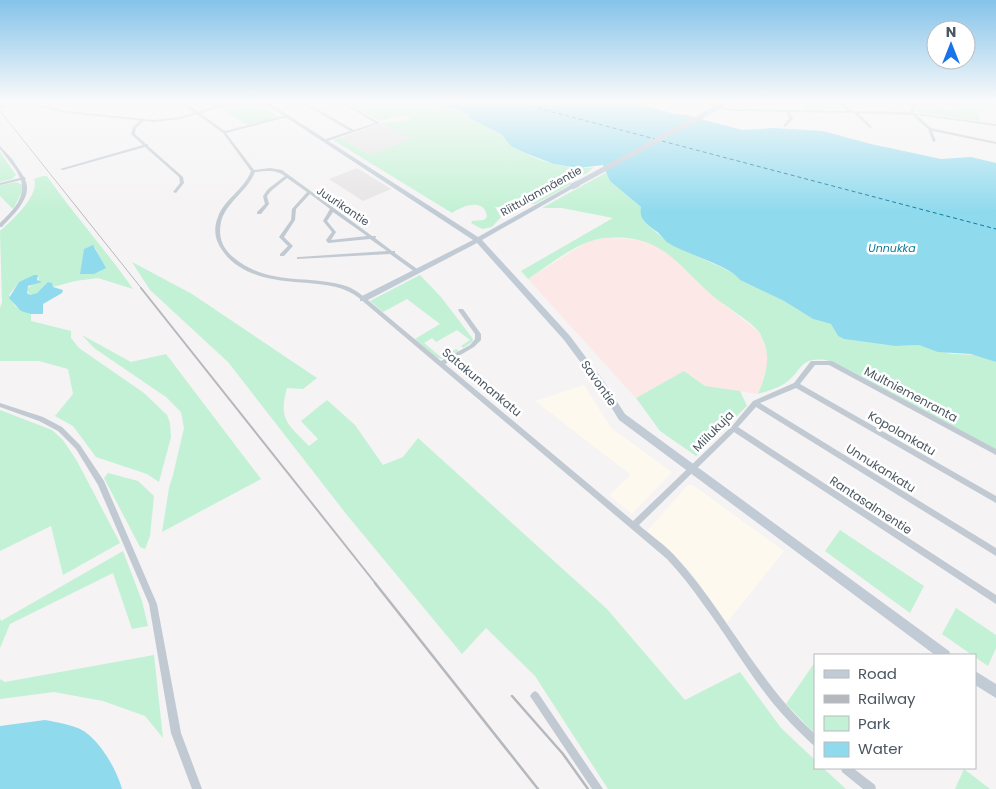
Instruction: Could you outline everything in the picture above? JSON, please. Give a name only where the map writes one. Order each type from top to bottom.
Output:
[{"type":"street","points":[[138,138],[181,177],[182,182],[175,192]]},
{"type":"street","points":[[228,138],[253,171]]},
{"type":"street","name":"Savontie","points":[[319,138],[478,240],[567,338],[622,417],[945,654]]},
{"type":"street","points":[[324,141],[333,138]]},
{"type":"street","name":"Riittulanmäentie","points":[[363,298],[478,240],[661,138]]},
{"type":"street","points":[[970,138],[996,143]]},
{"type":"street","points":[[62,168],[147,146]]},
{"type":"street","points":[[0,147],[24,178],[26,189],[23,200],[0,226]]},
{"type":"street","name":"Juurikantie","points":[[253,171],[275,170],[286,176],[374,237],[417,270]]},
{"type":"street","name":"Satakunnankatu","points":[[253,171],[251,177],[226,205],[220,218],[218,237],[223,249],[240,264],[253,272],[285,280],[344,287],[363,298],[634,525],[681,568],[750,667],[796,722],[814,740]]},
{"type":"street","points":[[259,213],[267,204],[265,196],[269,190],[286,176]]},
{"type":"street","points":[[0,184],[24,178]]},
{"type":"street","points":[[282,255],[291,246],[281,237],[293,220],[294,210],[308,193]]},
{"type":"street","points":[[332,209],[325,221],[334,232],[328,240],[330,242],[374,237]]},
{"type":"street","points":[[299,258],[393,252]]},
{"type":"street","points":[[442,364],[472,346],[478,340],[478,334],[461,310]]},
{"type":"street","name":"Miilukuja","points":[[634,525],[734,428],[755,404],[796,385],[813,363]]},
{"type":"street","name":"Multniemenranta","points":[[813,363],[830,363],[996,452]]},
{"type":"street","name":"Kopolankatu","points":[[796,385],[996,500]]},
{"type":"street","name":"Unnukankatu","points":[[755,404],[996,552]]},
{"type":"street","points":[[0,405],[41,419],[60,429],[78,447],[100,483],[153,604],[176,733],[197,789]]},
{"type":"street","name":"Rantasalmentie","points":[[734,428],[996,600]]},
{"type":"street","points":[[976,678],[996,692]]},
{"type":"street","points":[[535,696],[598,789]]},
{"type":"street","points":[[847,769],[871,789]]},
{"type":"shaded area","points":[[340,138],[409,138],[411,139],[370,155]]},
{"type":"shaded area","points":[[357,168],[391,189],[363,201],[329,179]]},
{"type":"shaded area","points":[[606,238],[644,240],[662,248],[714,297],[759,332],[767,351],[768,363],[758,394],[705,386],[684,371],[636,398],[528,279],[589,241]]},
{"type":"shaded area","points":[[584,385],[611,428],[672,472],[632,514],[609,495],[631,475],[535,401]]},
{"type":"shaded area","points":[[688,485],[693,485],[784,551],[726,624],[694,576],[678,558],[647,531]]},
{"type":"green space","points":[[340,138],[370,155],[411,139],[409,138],[505,138],[512,146],[541,160],[563,166],[594,167],[586,174],[573,177],[570,185],[535,204],[516,204],[509,212],[502,207],[495,207],[501,217],[492,227],[482,229],[471,223],[472,221],[484,220],[487,217],[482,207],[478,205],[467,206],[452,213],[333,140]]},
{"type":"green space","points":[[0,152],[16,175],[12,179],[0,182]]},
{"type":"green space","points":[[607,172],[610,181],[641,207],[643,221],[670,244],[723,268],[738,276],[740,280],[784,301],[813,319],[831,324],[838,336],[844,339],[895,346],[919,345],[952,354],[980,355],[996,362],[996,450],[826,360],[805,363],[784,384],[758,394],[765,375],[767,362],[766,349],[760,333],[751,324],[714,297],[667,253],[641,240],[605,238],[595,240],[574,248],[528,279],[521,271],[613,218],[562,208],[542,208]]},
{"type":"green space","points":[[47,176],[133,289],[98,278],[75,281],[53,287],[52,285],[30,295],[26,289],[39,281],[38,275],[19,282],[9,295],[15,306],[31,314],[31,321],[71,331],[71,338],[79,348],[144,393],[167,415],[170,423],[171,437],[159,482],[147,474],[96,457],[73,426],[55,416],[73,394],[68,369],[39,361],[0,361],[0,308],[2,302],[0,231],[29,200],[35,186],[34,179]],"holes":[[[95,247],[102,262],[80,274],[85,251]]]},
{"type":"green space","points":[[16,182],[23,185],[21,194],[13,209],[0,196],[0,185]]},
{"type":"green space","points":[[132,262],[192,294],[317,378],[303,389],[287,388],[284,399],[284,415],[287,421],[309,446],[318,439],[301,421],[327,400],[355,425],[383,465],[403,457],[418,438],[607,609],[685,700],[740,672],[781,728],[814,759],[814,769],[824,769],[846,789],[608,789],[535,676],[486,628],[462,654],[347,515],[228,362],[150,290]]},
{"type":"green space","points":[[420,275],[441,297],[473,339],[472,342],[463,348],[461,346],[470,340],[457,330],[436,342],[432,338],[424,343],[442,358],[456,349],[459,351],[443,359],[437,358],[415,339],[440,324],[407,299],[383,312],[370,301]]},
{"type":"green space","points":[[82,335],[131,362],[166,354],[261,479],[162,532],[169,488],[184,428],[181,412],[166,397],[94,348]]},
{"type":"green space","points":[[684,371],[705,386],[740,391],[747,406],[696,456],[660,431],[636,398]]},
{"type":"green space","points":[[0,410],[52,430],[63,440],[77,461],[120,543],[63,575],[51,526],[0,551]]},
{"type":"green space","points":[[108,473],[138,481],[154,496],[150,536],[145,549],[140,547],[104,478]]},
{"type":"green space","points":[[840,530],[924,586],[910,613],[825,551]]},
{"type":"green space","points":[[123,551],[142,601],[148,626],[132,629],[113,573],[10,624],[0,648],[0,618],[1,621]]},
{"type":"green space","points":[[956,608],[996,635],[996,648],[988,666],[976,658],[976,654],[971,654],[942,634]]},
{"type":"green space","points":[[154,655],[163,738],[145,716],[103,701],[54,692],[0,699],[0,679],[5,682]]},
{"type":"green space","points":[[814,663],[814,733],[786,704]]},
{"type":"green space","points":[[964,769],[990,789],[955,789]]},
{"type":"water","name":"Unnukka","points":[[504,138],[848,138],[941,159],[971,157],[996,163],[996,362],[971,354],[938,352],[919,345],[895,346],[844,339],[838,336],[831,324],[813,319],[784,301],[740,280],[728,270],[668,243],[644,221],[641,215],[641,207],[610,181],[603,165],[578,168],[554,164],[511,146]]},
{"type":"water","points":[[93,245],[106,268],[94,274],[80,274],[84,249]]},
{"type":"water","points":[[38,275],[37,280],[42,282],[28,286],[27,293],[30,295],[37,293],[48,282],[52,283],[53,287],[63,290],[62,293],[43,304],[43,314],[31,314],[21,311],[9,298],[19,282]]},
{"type":"water","points":[[45,720],[63,723],[89,735],[100,746],[109,760],[122,789],[0,789],[0,726]]},
{"type":"ferry route","points":[[651,138],[655,139]]},
{"type":"ferry route","points":[[662,141],[996,229]]},
{"type":"railway","points":[[21,138],[142,289]]},
{"type":"railway","points":[[141,288],[376,584]]},
{"type":"railway","points":[[375,583],[538,789]]},
{"type":"railway","points":[[512,696],[563,754],[588,789]]}]
